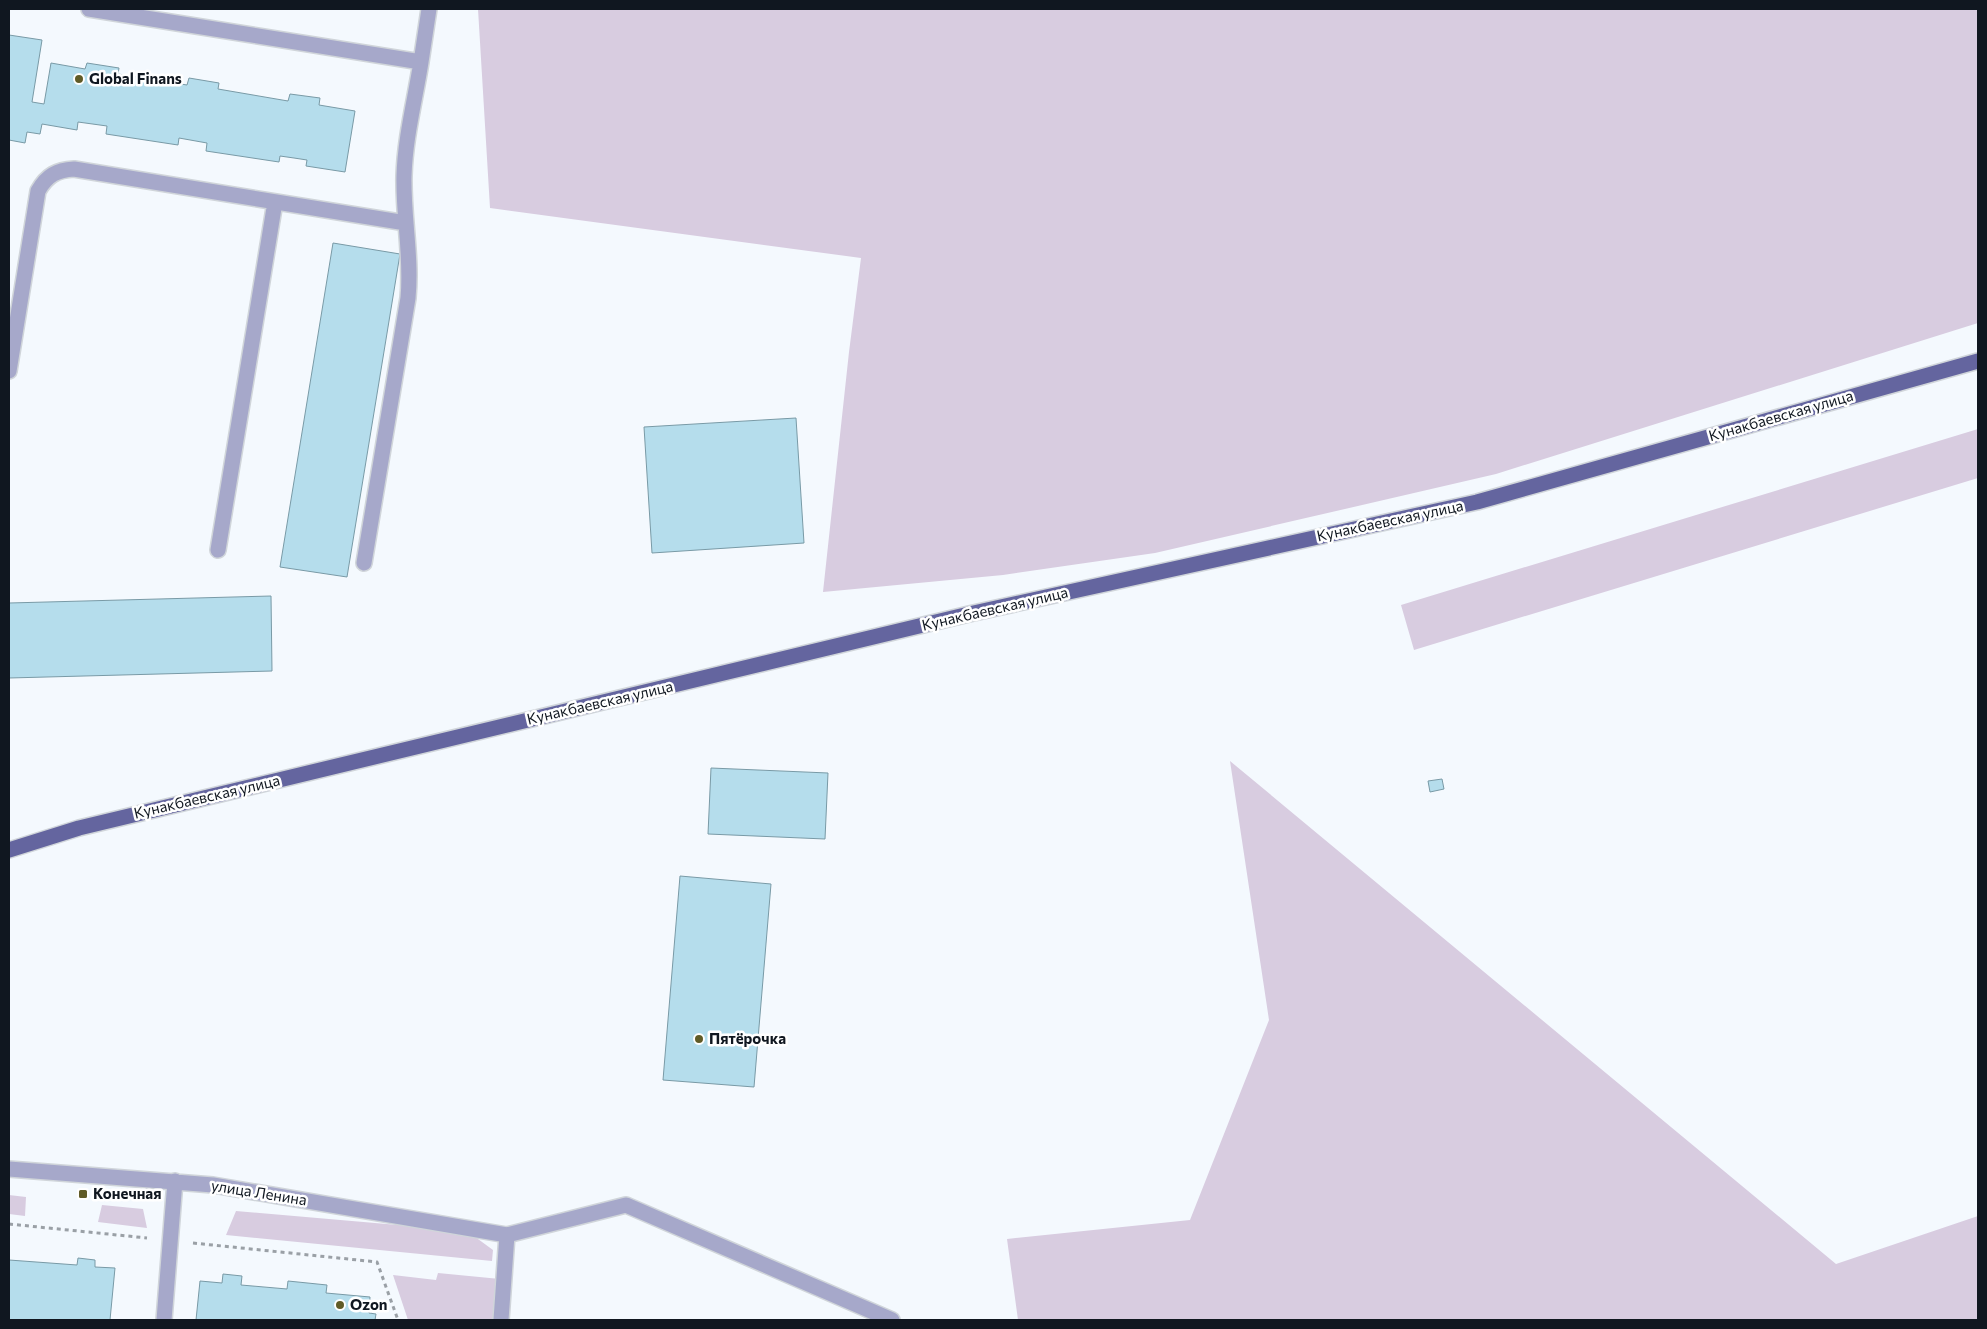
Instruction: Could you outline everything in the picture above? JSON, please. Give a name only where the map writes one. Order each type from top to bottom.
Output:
[{"type":"main road","name":"Кунакбаевская улица","points":[[9,850],[89,825],[969,614],[1477,502],[1978,361]]},
{"type":"street","points":[[89,9],[421,62]]},
{"type":"street","points":[[364,563],[408,298],[410,264],[404,190],[406,160],[430,9]]},
{"type":"street","points":[[9,371],[38,191],[50,175],[63,170],[74,170],[406,223]]},
{"type":"street","points":[[218,550],[275,202]]},
{"type":"street","name":"улица Ленина","points":[[9,1169],[213,1185],[506,1235]]},
{"type":"street","points":[[164,1320],[175,1181]]},
{"type":"street","points":[[501,1320],[506,1235],[626,1205],[892,1320]]},
{"type":"path","points":[[377,1262],[398,1320]]},
{"type":"shaded area","points":[[478,9],[1978,9],[1978,323],[1496,474],[1155,553],[1003,575],[823,592],[861,258],[490,208]]},
{"type":"shaded area","points":[[1978,429],[1978,478],[1414,650],[1401,605]]},
{"type":"shaded area","points":[[1230,761],[1836,1264],[1978,1216],[1978,1320],[1018,1320],[1007,1239],[1190,1220],[1269,1020]]},
{"type":"shaded area","points":[[9,1195],[26,1197],[25,1216],[9,1214]]},
{"type":"shaded area","points":[[102,1205],[143,1209],[147,1228],[98,1222]]},
{"type":"shaded area","points":[[236,1211],[467,1231],[493,1250],[492,1261],[226,1235]]},
{"type":"shaded area","points":[[438,1273],[500,1279],[496,1320],[408,1320],[393,1275],[436,1280]]},
{"type":"building","points":[[9,35],[42,40],[32,102],[44,104],[51,63],[85,69],[87,63],[119,68],[118,74],[187,85],[189,78],[219,83],[218,89],[288,101],[290,94],[320,98],[319,105],[355,111],[345,172],[306,166],[307,160],[294,158],[280,156],[279,162],[206,151],[207,143],[179,138],[178,145],[106,134],[107,126],[78,122],[77,130],[42,124],[40,134],[27,132],[25,143],[9,140]]},
{"type":"building","points":[[333,243],[400,254],[347,577],[280,567]]},
{"type":"building","points":[[796,418],[804,543],[652,553],[644,427]]},
{"type":"building","points":[[271,596],[272,671],[9,678],[9,603]]},
{"type":"building","points":[[711,768],[828,773],[825,839],[708,834]]},
{"type":"building","points":[[1442,779],[1444,789],[1430,792],[1428,781]]},
{"type":"building","points":[[680,876],[771,884],[754,1087],[663,1080]]},
{"type":"building","points":[[78,1258],[95,1260],[95,1267],[115,1268],[110,1320],[9,1320],[9,1260],[77,1265]]},
{"type":"building","points":[[223,1274],[242,1276],[241,1285],[287,1289],[288,1281],[327,1285],[326,1293],[370,1297],[369,1313],[376,1314],[375,1320],[196,1320],[200,1281],[222,1283]]},
{"type":"place","name":"Global Finans","points":[[79,79]]},
{"type":"place","name":"Пятёрочка","points":[[699,1039]]},
{"type":"place","name":"Конечная","points":[[83,1194]]},
{"type":"place","name":"Ozon","points":[[340,1305]]}]
